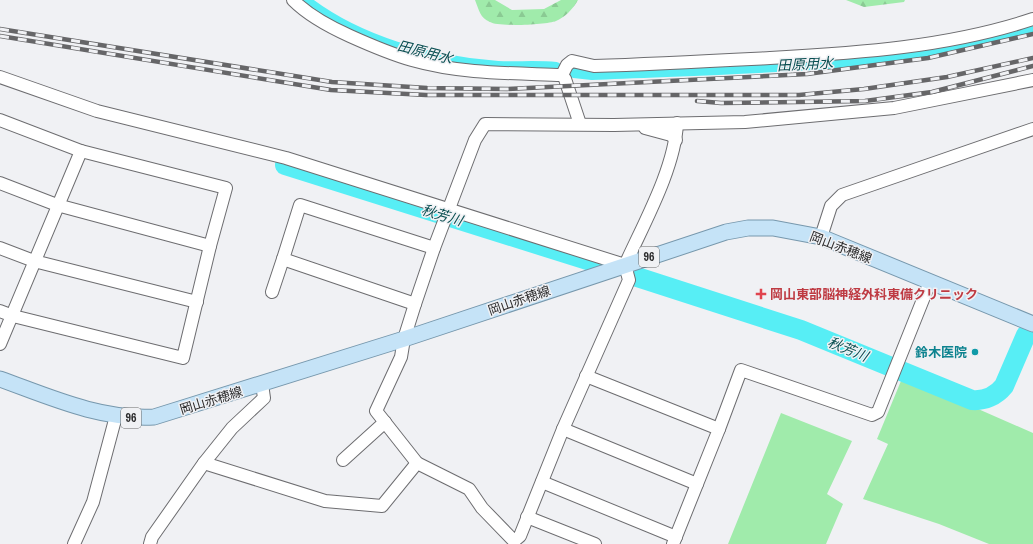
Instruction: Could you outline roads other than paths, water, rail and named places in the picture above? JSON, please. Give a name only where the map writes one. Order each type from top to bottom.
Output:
[{"type":"main road","name":"岡山赤穂線","points":[[0,379],[93,411],[134,418],[154,416],[262,384],[404,339],[726,232],[748,228],[772,228],[821,237],[1033,324]]},
{"type":"street","points":[[293,0],[315,17],[341,32],[413,61],[493,73],[562,75]]},
{"type":"street","points":[[580,124],[562,75],[567,65],[572,61],[594,66],[836,54],[929,43],[986,32],[1033,19]]},
{"type":"street","points":[[0,77],[97,112],[286,158],[625,265]]},
{"type":"street","points":[[677,123],[676,140],[669,165],[625,265],[629,280],[563,429],[520,536],[514,541],[482,508],[470,489],[417,463],[376,411],[401,358],[404,339],[434,248],[450,210],[475,140],[485,124],[745,122],[894,108],[1033,80]]},
{"type":"street","points":[[0,120],[81,151],[226,188],[210,246],[183,358],[13,316],[0,311]]},
{"type":"street","points":[[633,124],[671,135],[676,140]]},
{"type":"street","points":[[821,237],[831,206],[842,195],[1033,129]]},
{"type":"street","points":[[0,344],[13,316],[57,205],[81,151]]},
{"type":"street","points":[[0,184],[57,205],[210,246]]},
{"type":"street","points":[[272,292],[300,205],[434,248]]},
{"type":"street","points":[[0,248],[34,261],[197,302]]},
{"type":"street","points":[[282,260],[415,304]]},
{"type":"street","points":[[542,482],[674,541],[741,370],[872,415],[878,412],[930,282]]},
{"type":"street","points":[[586,376],[719,429]]},
{"type":"street","points":[[150,544],[152,537],[204,463],[232,428],[264,398],[262,384]]},
{"type":"street","points":[[74,544],[92,502],[116,416]]},
{"type":"street","points":[[343,460],[385,422]]},
{"type":"street","points":[[563,429],[697,484]]},
{"type":"street","points":[[204,463],[325,501],[382,506],[417,463]]},
{"type":"street","points":[[527,517],[595,544]]},
{"type":"waterway","name":"田原用水","points":[[304,0],[325,15],[347,27],[371,38],[421,55],[498,67],[556,68]]},
{"type":"waterway","name":"田原用水","points":[[574,72],[592,74],[724,69],[877,59],[922,53],[1033,27]]},
{"type":"waterway","name":"秋芳川","points":[[285,165],[600,264]]},
{"type":"waterway","name":"秋芳川","points":[[634,276],[801,330],[972,400],[981,400],[990,397],[1004,386],[1026,335]]},
{"type":"railway","points":[[0,29],[332,82],[427,88],[507,89],[807,74],[928,58],[1033,34]]},
{"type":"railway","points":[[0,36],[331,90],[426,95],[799,95],[864,89],[947,77],[1033,58]]},
{"type":"railway","points":[[697,101],[721,103],[865,101],[932,92],[1033,66]]},
{"type":"place","name":"岡山東部脳神経外科東備クリニック","points":[[761,294]]},
{"type":"place","name":"鈴木医院","points":[[975,352]]}]
